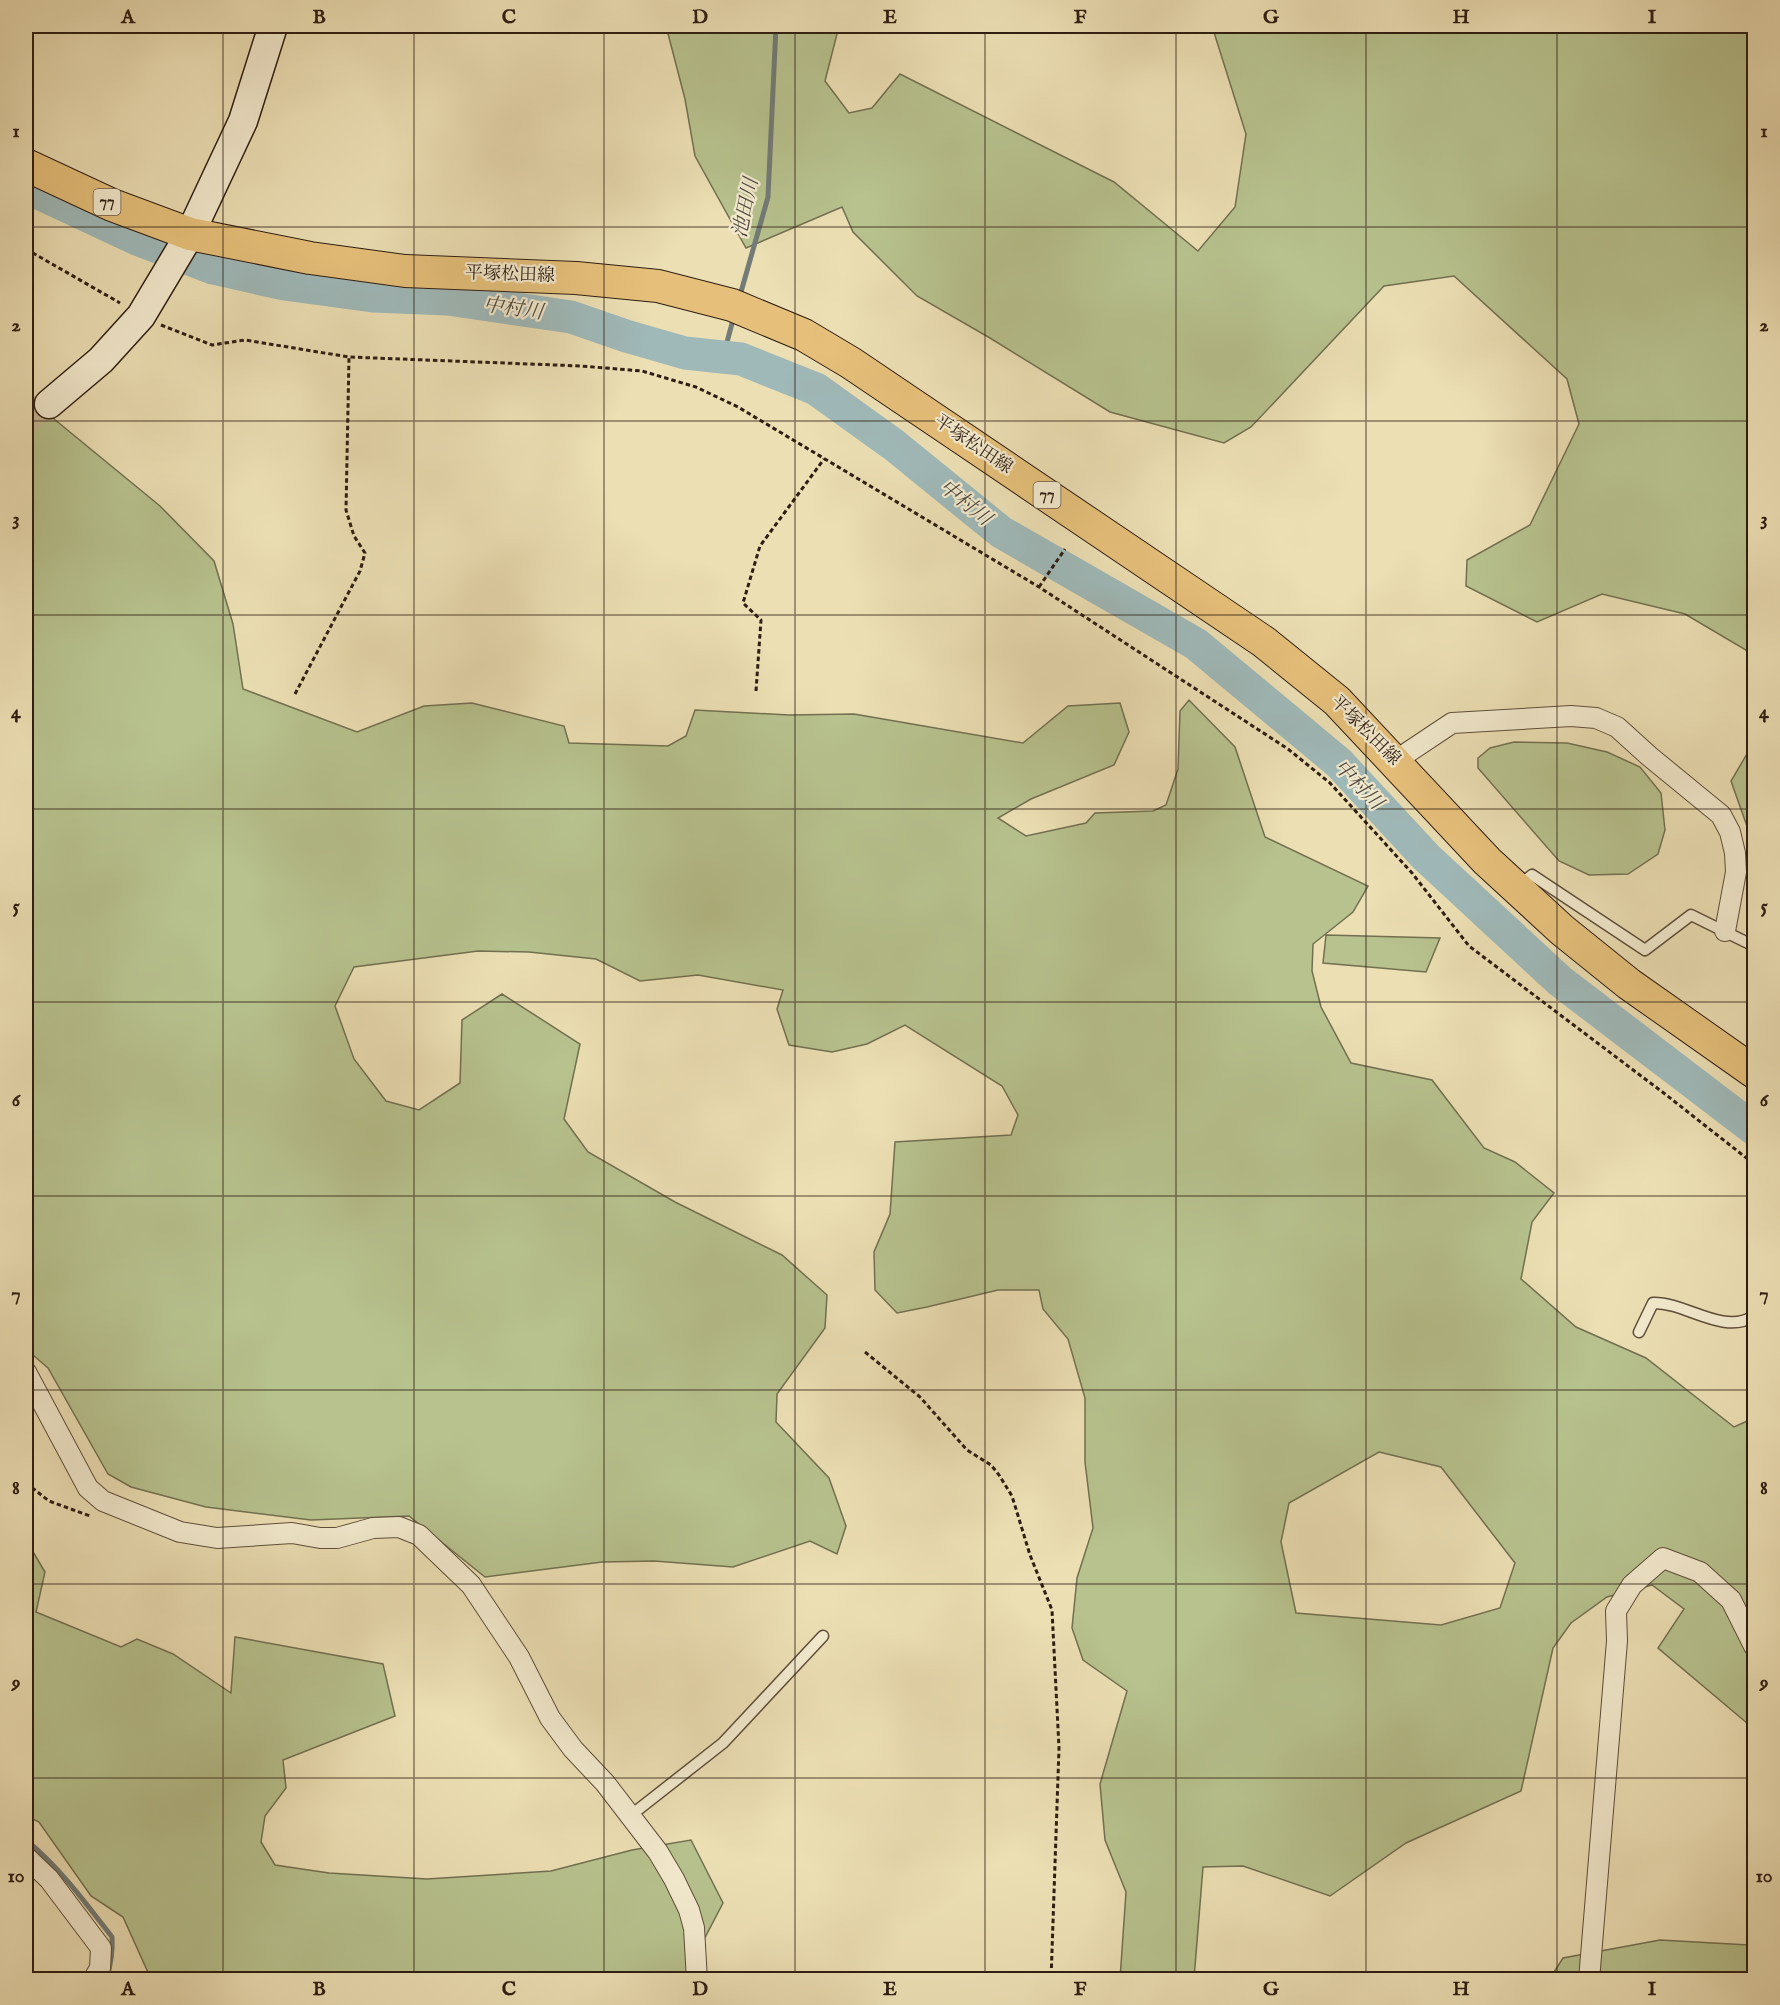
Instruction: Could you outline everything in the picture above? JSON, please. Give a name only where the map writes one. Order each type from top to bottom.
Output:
[{"type":"main road","name":"平塚松田線","points":[[26,165],[187,240],[405,270],[576,278],[658,286],[732,305],[804,335],[851,363],[1264,642],[1337,701],[1514,888],[1629,984],[1755,1072]]},
{"type":"street","points":[[49,404],[101,360],[142,314],[187,240],[243,121],[273,26]]},
{"type":"street","points":[[1395,761],[1452,723],[1571,716],[1596,718],[1617,728],[1721,815],[1730,832],[1735,853],[1736,872],[1725,932]]},
{"type":"street","points":[[26,1372],[87,1488],[103,1501],[180,1532],[218,1538],[292,1533],[320,1538],[337,1538],[373,1528],[399,1527],[419,1535],[471,1585],[519,1657],[550,1718],[573,1749],[605,1783],[658,1852],[689,1910],[694,1928],[697,1980]]},
{"type":"street","points":[[1589,1980],[1617,1641],[1616,1611],[1632,1585],[1663,1558],[1700,1572],[1731,1600],[1755,1646]]},
{"type":"street","points":[[26,1857],[49,1879],[101,1948],[100,1968],[93,1980]]},
{"type":"lane","points":[[1514,888],[1532,875],[1645,950],[1690,915],[1755,946]]},
{"type":"lane","points":[[1639,1332],[1653,1303],[1666,1303],[1716,1321],[1746,1322],[1755,1316]]},
{"type":"lane","points":[[630,1816],[723,1743],[823,1636]]},
{"type":"path","points":[[26,249],[142,314],[212,345],[245,340],[349,357],[581,366],[642,371],[696,387],[738,407],[1039,587],[1288,749],[1330,783],[1412,873],[1469,946],[1755,1164]]},
{"type":"path","points":[[295,693],[360,571],[366,553],[354,536],[346,510],[349,357]]},
{"type":"path","points":[[756,691],[761,620],[743,603],[760,546],[794,503],[824,459]]},
{"type":"path","points":[[1039,587],[1065,549]]},
{"type":"path","points":[[865,1352],[920,1397],[967,1450],[991,1465],[999,1475],[1012,1496],[1029,1555],[1052,1610],[1059,1748],[1051,1980]]},
{"type":"path","points":[[26,1483],[49,1501],[95,1518]]},
{"type":"green space","points":[[666,26],[839,26],[825,81],[849,113],[872,108],[900,74],[1114,182],[1198,251],[1235,207],[1246,134],[1212,26],[1754,26],[1754,659],[1751,653],[1685,614],[1602,594],[1537,622],[1466,586],[1467,560],[1530,525],[1579,424],[1567,379],[1454,276],[1384,286],[1251,427],[1224,443],[1110,412],[917,296],[853,232],[842,207],[746,248],[695,156],[685,99]]},
{"type":"green space","points":[[26,396],[160,506],[214,561],[233,624],[243,689],[357,732],[424,706],[472,703],[564,726],[569,743],[668,746],[686,736],[695,710],[789,715],[854,714],[1023,743],[1068,706],[1120,703],[1129,732],[1114,765],[1031,799],[998,818],[1026,836],[1086,823],[1095,813],[1153,811],[1166,805],[1178,769],[1180,711],[1189,700],[1235,747],[1265,837],[1368,886],[1353,912],[1313,944],[1312,971],[1321,1007],[1351,1063],[1432,1080],[1484,1148],[1515,1162],[1554,1193],[1532,1222],[1521,1279],[1576,1327],[1646,1358],[1734,1427],[1754,1418],[1754,1729],[1658,1648],[1684,1609],[1652,1585],[1607,1597],[1571,1623],[1553,1648],[1521,1791],[1406,1843],[1330,1896],[1243,1866],[1203,1867],[1194,1979],[1120,1979],[1126,1892],[1105,1840],[1100,1784],[1127,1691],[1083,1660],[1072,1628],[1077,1578],[1093,1528],[1085,1462],[1085,1398],[1068,1339],[1043,1309],[1039,1290],[998,1290],[897,1313],[875,1290],[874,1252],[890,1214],[895,1142],[1011,1135],[1018,1115],[1002,1086],[905,1025],[867,1044],[832,1052],[789,1045],[777,1009],[783,990],[698,975],[640,981],[596,959],[529,952],[478,951],[354,967],[335,1006],[354,1059],[386,1101],[419,1110],[460,1083],[462,1020],[502,994],[580,1044],[564,1119],[588,1152],[675,1202],[782,1255],[827,1295],[825,1328],[777,1394],[776,1422],[829,1478],[846,1526],[837,1554],[810,1541],[733,1567],[654,1561],[602,1562],[485,1577],[409,1516],[311,1520],[206,1507],[131,1487],[108,1474],[48,1368],[26,1349]],"holes":[[[1379,1452],[1441,1467],[1515,1563],[1500,1608],[1441,1625],[1296,1613],[1281,1542],[1289,1503]]]},
{"type":"green space","points":[[1514,742],[1567,743],[1607,752],[1640,767],[1661,793],[1665,830],[1658,854],[1628,874],[1589,875],[1559,861],[1478,768],[1478,758],[1490,748]]},
{"type":"green space","points":[[1754,742],[1754,834],[1748,829],[1731,781]]},
{"type":"green space","points":[[1326,935],[1440,938],[1426,972],[1323,963]]},
{"type":"green space","points":[[26,1540],[45,1572],[36,1612],[121,1647],[137,1639],[173,1654],[231,1693],[235,1637],[383,1664],[395,1716],[283,1760],[286,1788],[265,1816],[261,1842],[275,1865],[329,1873],[427,1879],[551,1871],[632,1850],[691,1840],[723,1903],[686,1974],[686,1979],[151,1979],[123,1917],[91,1896],[39,1822],[26,1816]]},
{"type":"green space","points":[[1660,1940],[1749,1945],[1754,1943],[1754,1979],[1549,1980],[1563,1958]]},
{"type":"waterway","name":"池田川","points":[[739,299],[768,197],[776,26]]},
{"type":"waterway","name":"中村川","points":[[26,187],[137,239],[213,268],[284,284],[373,296],[448,299],[571,317],[685,353],[741,359],[816,389],[894,445],[1001,532],[1196,644],[1339,763],[1426,857],[1560,981],[1754,1129]]},
{"type":"waterway","name":"池田川","points":[[723,357],[734,316]]},
{"type":"waterway","points":[[26,1840],[61,1874],[112,1937],[111,1958],[106,1980]]},
{"type":"tunnel","points":[[26,419],[49,404]]}]
